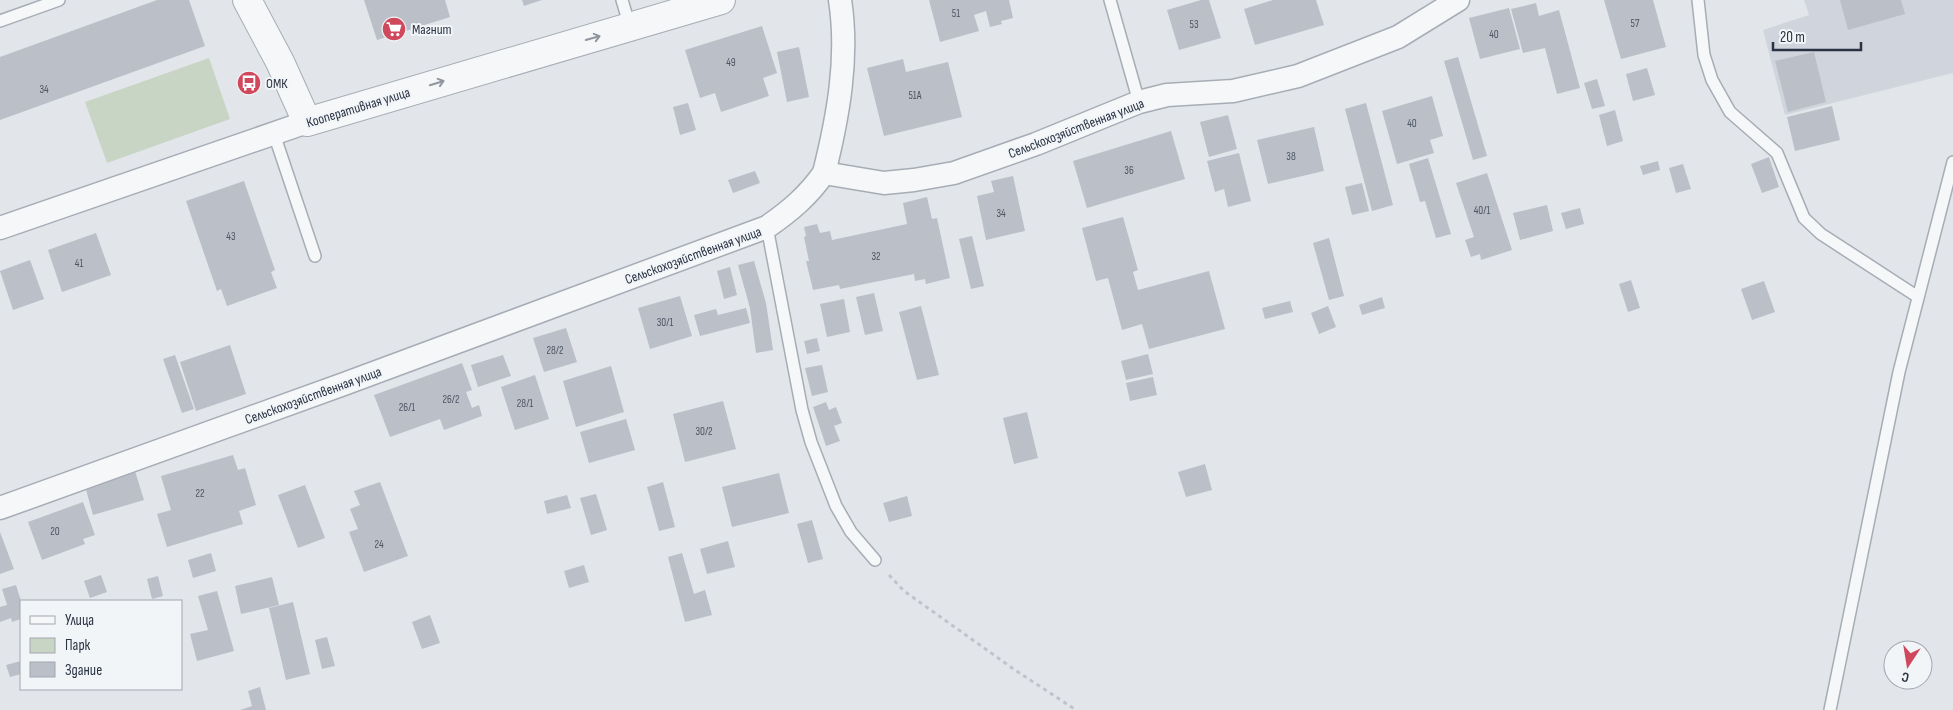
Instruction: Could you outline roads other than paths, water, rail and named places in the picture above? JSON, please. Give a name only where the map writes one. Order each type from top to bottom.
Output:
[{"type":"street","points":[[247,0],[262,27],[307,122]]},
{"type":"street","name":"Кооперативная улица","points":[[0,228],[307,122],[721,0]]},
{"type":"street","points":[[824,173],[832,139],[844,59],[840,0]]},
{"type":"street","name":"Сельскохозяйственная улица","points":[[0,508],[353,381],[767,227],[793,209],[812,191],[824,173],[884,182],[914,180],[954,173],[1036,144],[1139,102],[1167,95],[1233,90],[1298,76],[1398,37],[1458,0]]},
{"type":"lane","points":[[0,21],[60,0]]},
{"type":"lane","points":[[622,0],[630,27]]},
{"type":"lane","points":[[1110,0],[1139,102]]},
{"type":"lane","points":[[1698,0],[1704,55],[1712,80],[1730,112],[1777,153],[1804,218],[1822,234],[1918,298]]},
{"type":"lane","points":[[274,134],[316,256]]},
{"type":"lane","points":[[1830,710],[1899,372],[1953,162]]},
{"type":"lane","points":[[767,227],[802,410],[811,442],[836,506],[851,532],[875,560]]},
{"type":"place","name":"Магнит","points":[[394,29]]},
{"type":"place","name":"ОМК","points":[[249,83]]}]
